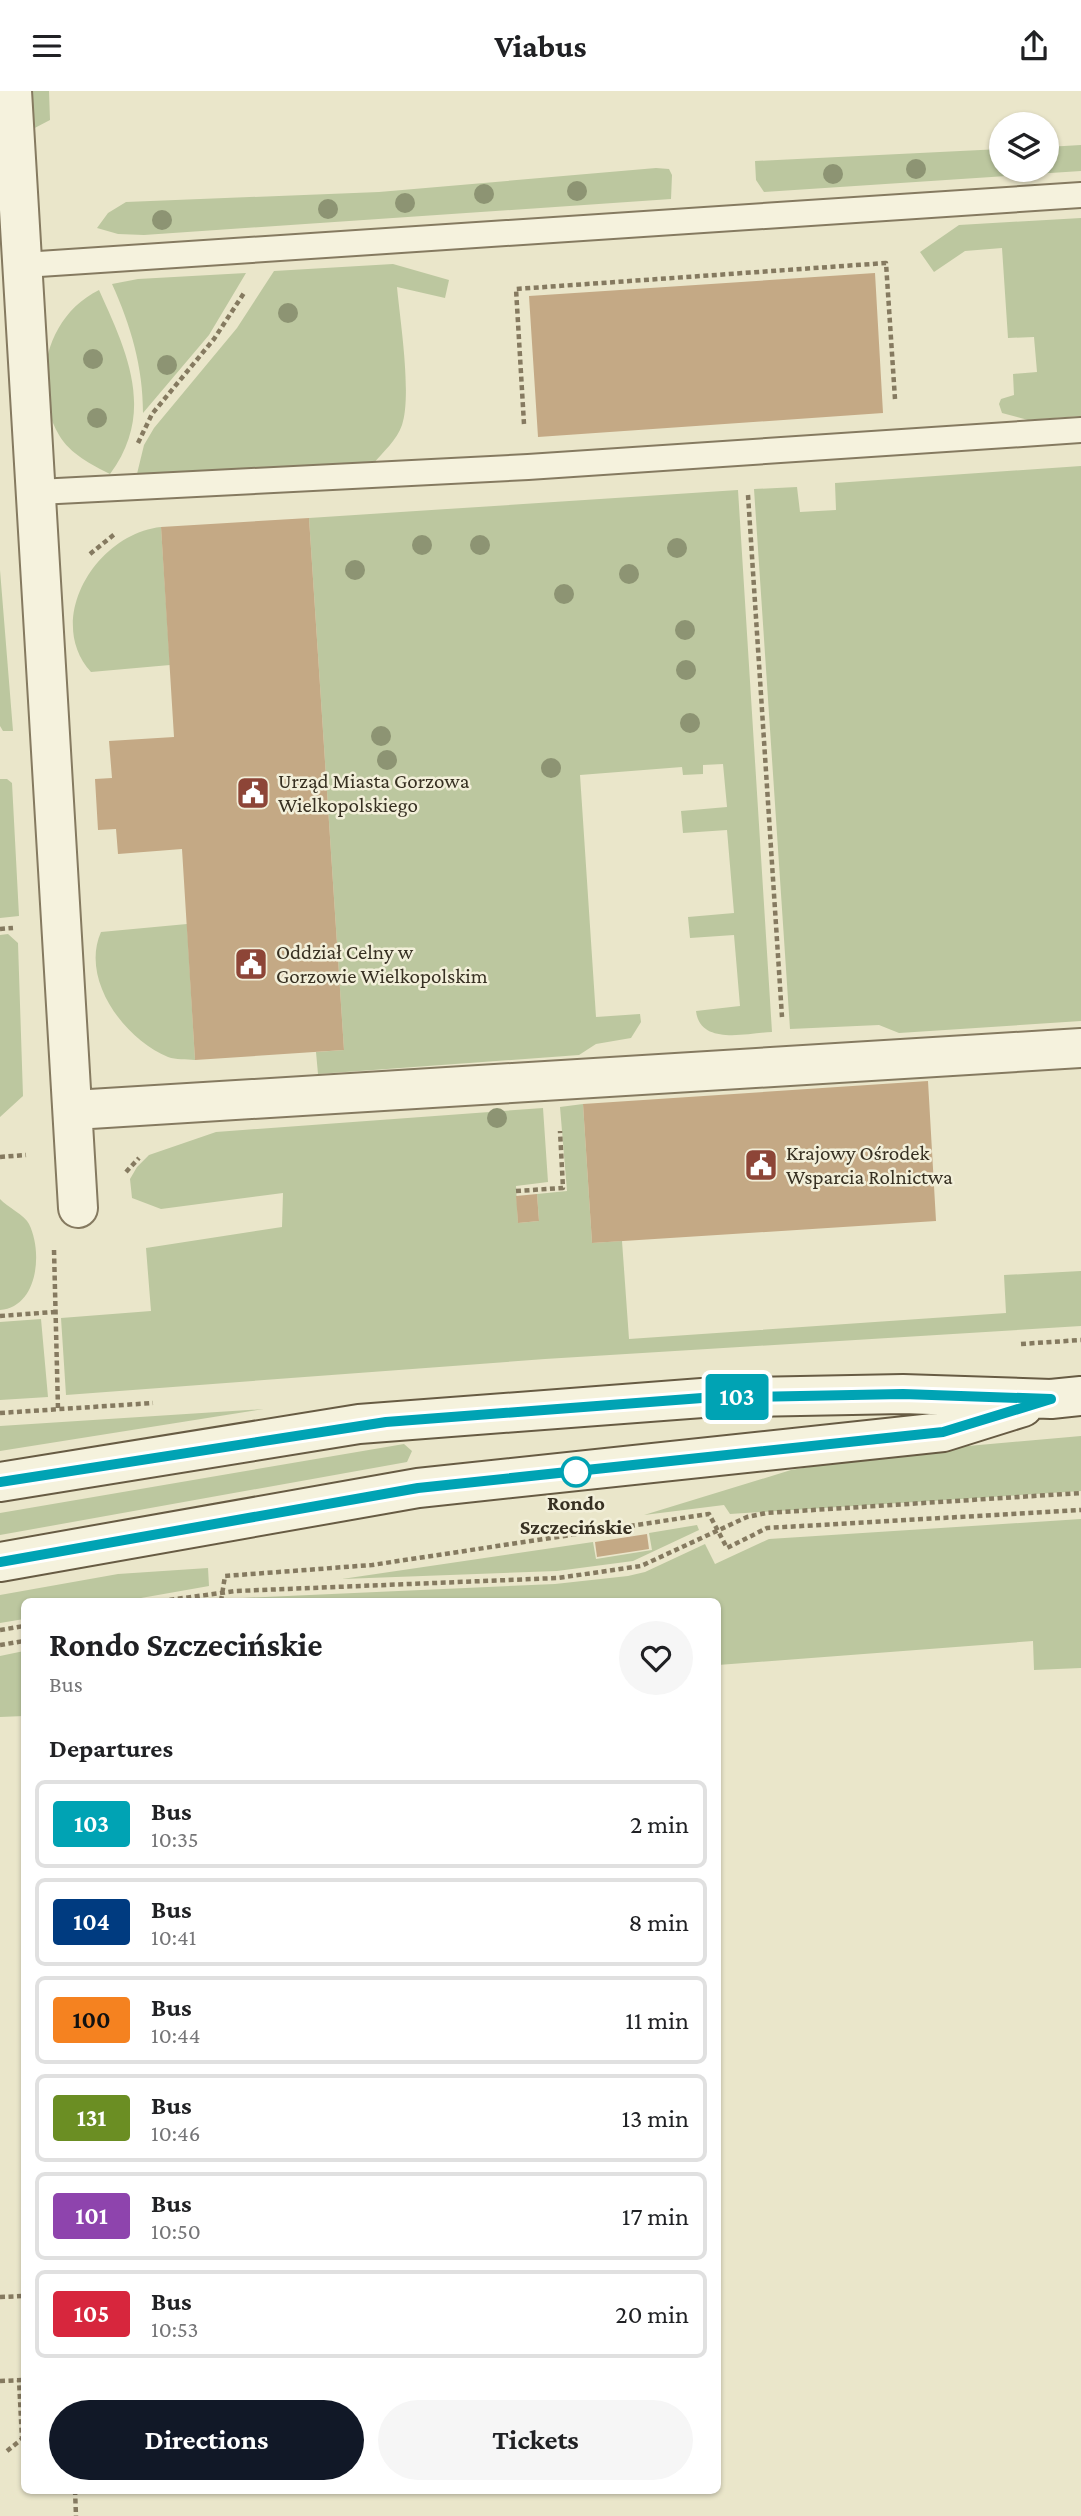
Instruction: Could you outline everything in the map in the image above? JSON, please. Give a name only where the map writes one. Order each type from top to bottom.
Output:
[{"type":"street","points":[[12,91],[79,1208]]},
{"type":"street","points":[[74,1111],[1081,1048]]},
{"type":"street","points":[[0,1482],[359,1424],[702,1398],[903,1394],[1066,1397]]},
{"type":"street","points":[[0,1562],[418,1488],[943,1432],[1066,1397]]},
{"type":"lane","points":[[24,265],[1081,195]]},
{"type":"lane","points":[[38,492],[528,467],[1081,430]]},
{"type":"path","points":[[88,557],[123,528],[115,488],[152,414],[214,339],[273,249]]},
{"type":"path","points":[[528,467],[516,289],[873,264],[886,264],[898,442]]},
{"type":"path","points":[[745,452],[785,1067]]},
{"type":"path","points":[[516,1191],[563,1188],[556,1081]]},
{"type":"path","points":[[122,1183],[125,1173],[141,1156]]},
{"type":"path","points":[[58,1409],[51,1254],[79,1208]]},
{"type":"path","points":[[0,1316],[54,1312]]},
{"type":"path","points":[[180,1598],[223,1591],[558,1578],[641,1566],[747,1517],[766,1513],[1081,1493]]},
{"type":"path","points":[[222,1598],[225,1576],[358,1567],[709,1514],[727,1548],[767,1528],[1081,1510]]},
{"type":"path","points":[[0,1630],[21,1626]]},
{"type":"path","points":[[0,1645],[21,1642]]},
{"type":"path","points":[[0,2297],[21,2296]]},
{"type":"path","points":[[0,2381],[21,2380]]},
{"type":"path","points":[[7,2451],[21,2440]]},
{"type":"path","points":[[75,2494],[76,2516]]},
{"type":"green space","points":[[24,91],[49,91],[50,120],[27,132]]},
{"type":"green space","points":[[1081,145],[1081,171],[1059,172],[1059,146]]},
{"type":"green space","points":[[989,150],[989,177],[764,192],[756,180],[755,161]]},
{"type":"green space","points":[[669,169],[672,175],[671,199],[144,235],[118,234],[97,228],[108,213],[126,202],[379,192]]},
{"type":"green space","points":[[1081,218],[1081,416],[1028,420],[1002,413],[999,404],[1001,399],[1014,395],[1013,374],[1037,372],[1034,337],[1008,338],[1002,248],[965,251],[934,272],[920,252],[959,225]]},
{"type":"green space","points":[[393,264],[449,280],[445,298],[397,287],[404,357],[405,412],[397,436],[373,464],[136,478],[144,445],[154,428],[237,328],[274,271]]},
{"type":"green space","points":[[246,273],[209,335],[143,413],[141,379],[135,347],[112,284],[138,279]]},
{"type":"green space","points":[[99,290],[127,359],[134,405],[132,428],[124,451],[110,474],[82,458],[64,442],[50,415],[46,395],[48,353],[55,334],[66,317],[81,302]]},
{"type":"green space","points":[[1081,466],[1081,1021],[899,1033],[879,1025],[790,1029],[754,489],[797,487],[800,512],[836,510],[835,483]]},
{"type":"green space","points":[[738,490],[772,1032],[738,1035],[715,1033],[699,1022],[696,1011],[740,1006],[734,935],[690,938],[688,917],[734,913],[727,830],[683,833],[681,811],[727,807],[723,764],[703,765],[703,774],[683,775],[682,767],[580,775],[596,1017],[640,1014],[641,1022],[631,1038],[596,1044],[579,1055],[318,1074],[316,1052],[344,1050],[309,518]]},
{"type":"green space","points":[[161,527],[170,665],[91,672],[78,651],[73,628],[75,605],[84,583],[98,562],[116,545],[137,533]]},
{"type":"green space","points":[[0,570],[13,731],[3,731],[0,726]]},
{"type":"green space","points":[[0,779],[7,779],[12,783],[19,916],[0,918]]},
{"type":"green space","points":[[187,924],[195,1060],[168,1057],[136,1036],[110,1005],[96,969],[96,950],[101,932]]},
{"type":"green space","points":[[8,934],[18,943],[23,1096],[0,1117],[0,935]]},
{"type":"green space","points":[[583,1104],[592,1243],[622,1241],[629,1339],[1006,1313],[1004,1275],[1081,1271],[1081,1326],[545,1359],[66,1395],[61,1318],[151,1311],[146,1248],[282,1227],[283,1193],[161,1209],[132,1198],[130,1179],[149,1155],[216,1132],[543,1108],[548,1182],[516,1186],[518,1223],[539,1221],[537,1194],[567,1191],[560,1107]]},
{"type":"green space","points":[[0,1199],[29,1224],[36,1249],[36,1263],[30,1289],[23,1299],[13,1307],[0,1310]]},
{"type":"green space","points":[[41,1319],[48,1397],[0,1400],[0,1322]]},
{"type":"green space","points":[[264,1409],[0,1451],[0,1426]]},
{"type":"green space","points":[[1081,1436],[1081,1491],[730,1514],[724,1505],[644,1515],[791,1470],[901,1452]]},
{"type":"green space","points":[[404,1444],[412,1451],[407,1462],[0,1535],[0,1513]]},
{"type":"green space","points":[[1081,1519],[1081,1668],[1034,1670],[1033,1641],[721,1665],[721,1598],[242,1598],[555,1584],[628,1576],[645,1572],[705,1544],[715,1564],[769,1539]]},
{"type":"green space","points":[[697,1525],[699,1530],[633,1561],[557,1571],[342,1579],[593,1542],[596,1559],[652,1550],[649,1533]]},
{"type":"green space","points":[[208,1568],[209,1586],[141,1598],[21,1598],[21,1620],[0,1623],[0,1595],[118,1574]]},
{"type":"green space","points":[[21,1652],[21,1716],[0,1717],[0,1656]]},
{"type":"building","points":[[875,273],[883,413],[538,437],[529,296]]},
{"type":"building","name":"Urząd Miasta Gorzowa Wielkopolskiego","points":[[309,518],[344,1050],[195,1060],[182,849],[118,854],[116,829],[98,830],[95,779],[112,778],[109,741],[174,737],[161,527]]},
{"type":"building","points":[[928,1081],[936,1221],[592,1243],[583,1104]]},
{"type":"building","points":[[537,1194],[539,1221],[518,1223],[516,1196]]},
{"type":"building","points":[[647,1534],[649,1549],[597,1557],[595,1542]]},
{"type":"bus line","name":"103","points":[[0,1482],[359,1424],[702,1398],[903,1394],[1051,1399],[943,1432],[418,1488],[0,1562]]},
{"type":"place","name":"Urząd Miasta Gorzowa Wielkopolskiego","points":[[253,793]]},
{"type":"place","name":"Oddział Celny w Gorzowie Wielkopolskim","points":[[251,964]]},
{"type":"place","name":"Krajowy Ośrodek Wsparcia Rolnictwa","points":[[761,1165]]},
{"type":"place","name":"Rondo Szczecińskie","points":[[576,1472]]}]
